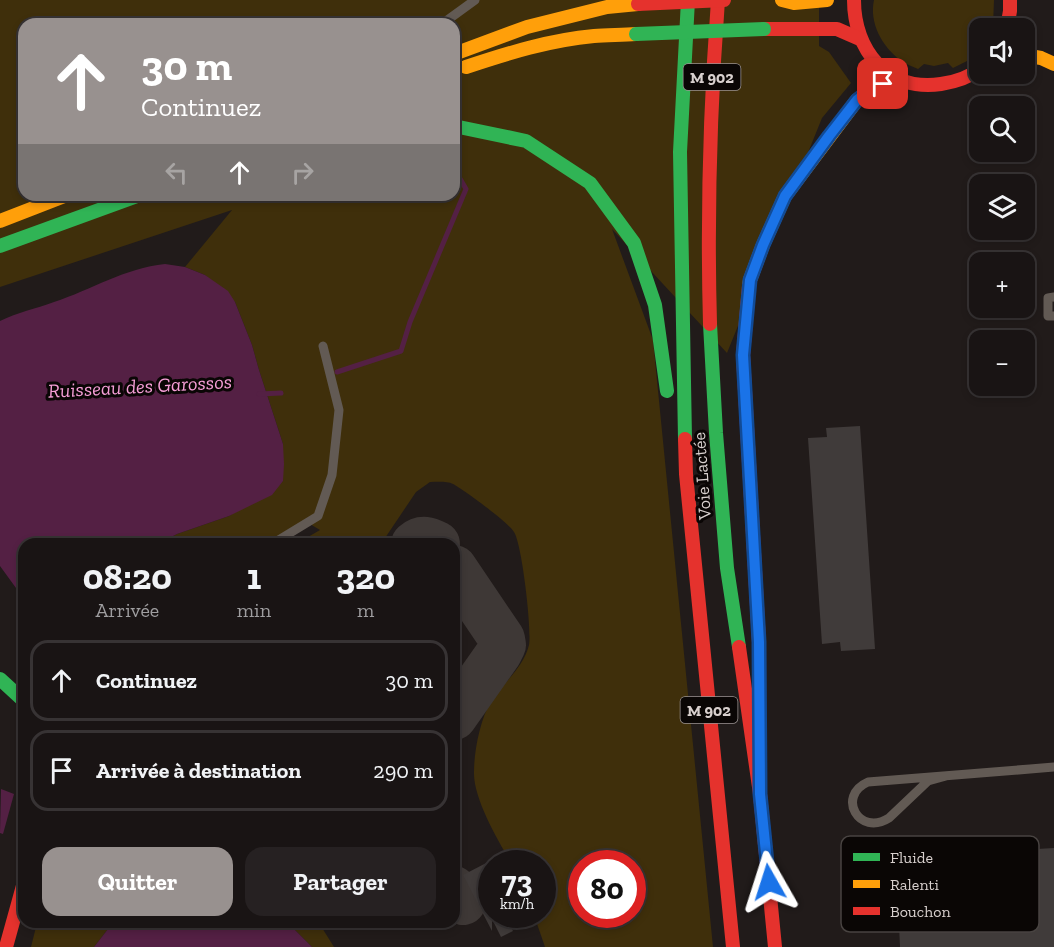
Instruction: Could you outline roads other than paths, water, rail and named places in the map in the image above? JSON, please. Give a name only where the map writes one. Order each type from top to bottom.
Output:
[{"type":"main road","name":"Voie Lactée","points":[[688,0],[680,152],[686,474],[732,947]]},
{"type":"main road","name":"Voie Lactée","points":[[718,0],[712,83],[708,249],[711,350],[727,568],[760,794],[775,947]]},
{"type":"main road","points":[[460,52],[527,27],[607,7],[724,0]]},
{"type":"main road","points":[[782,0],[794,3],[827,0]]},
{"type":"main road","points":[[854,0],[855,18],[861,39],[868,53],[892,76],[912,83],[934,86],[955,82],[969,76]]},
{"type":"main road","points":[[1009,18],[1010,0]]},
{"type":"main road","points":[[460,69],[513,52],[564,40],[596,36],[827,28],[837,29],[861,39]]},
{"type":"main road","points":[[1035,57],[1054,64]]},
{"type":"main road","points":[[759,678],[743,355],[750,280],[785,196],[857,100],[892,76]]},
{"type":"main road","points":[[460,127],[526,141],[590,183],[634,243],[655,305],[673,430],[686,474]]},
{"type":"main road","points":[[0,221],[52,201]]},
{"type":"main road","points":[[0,246],[124,201]]},
{"type":"main road","points":[[0,679],[18,696]]},
{"type":"main road","points":[[760,701],[760,794]]},
{"type":"main road","points":[[6,947],[18,904]]},
{"type":"lane","points":[[450,18],[475,0]]},
{"type":"lane","points":[[1051,298],[1051,316]]},
{"type":"lane","points":[[282,538],[318,516],[332,475],[339,410],[323,346]]},
{"type":"lane","points":[[946,776],[928,781],[883,822],[876,824],[862,821],[854,810],[853,796],[856,790],[868,782],[1054,767]]},
{"type":"water","points":[[165,264],[185,267],[205,275],[228,291],[235,302],[252,345],[283,444],[283,481],[272,495],[229,516],[169,538],[18,538],[18,591],[0,566],[0,321],[150,266]]},
{"type":"water","points":[[1,789],[14,794],[3,834],[0,833]]},
{"type":"water","points":[[293,928],[312,947],[94,947],[108,929]]},
{"type":"waterway","name":"Ruisseau des Garossos","points":[[337,372],[401,351],[410,322],[466,189],[460,179]]},
{"type":"waterway","name":"Ruisseau des Garossos","points":[[259,394],[281,393]]}]
